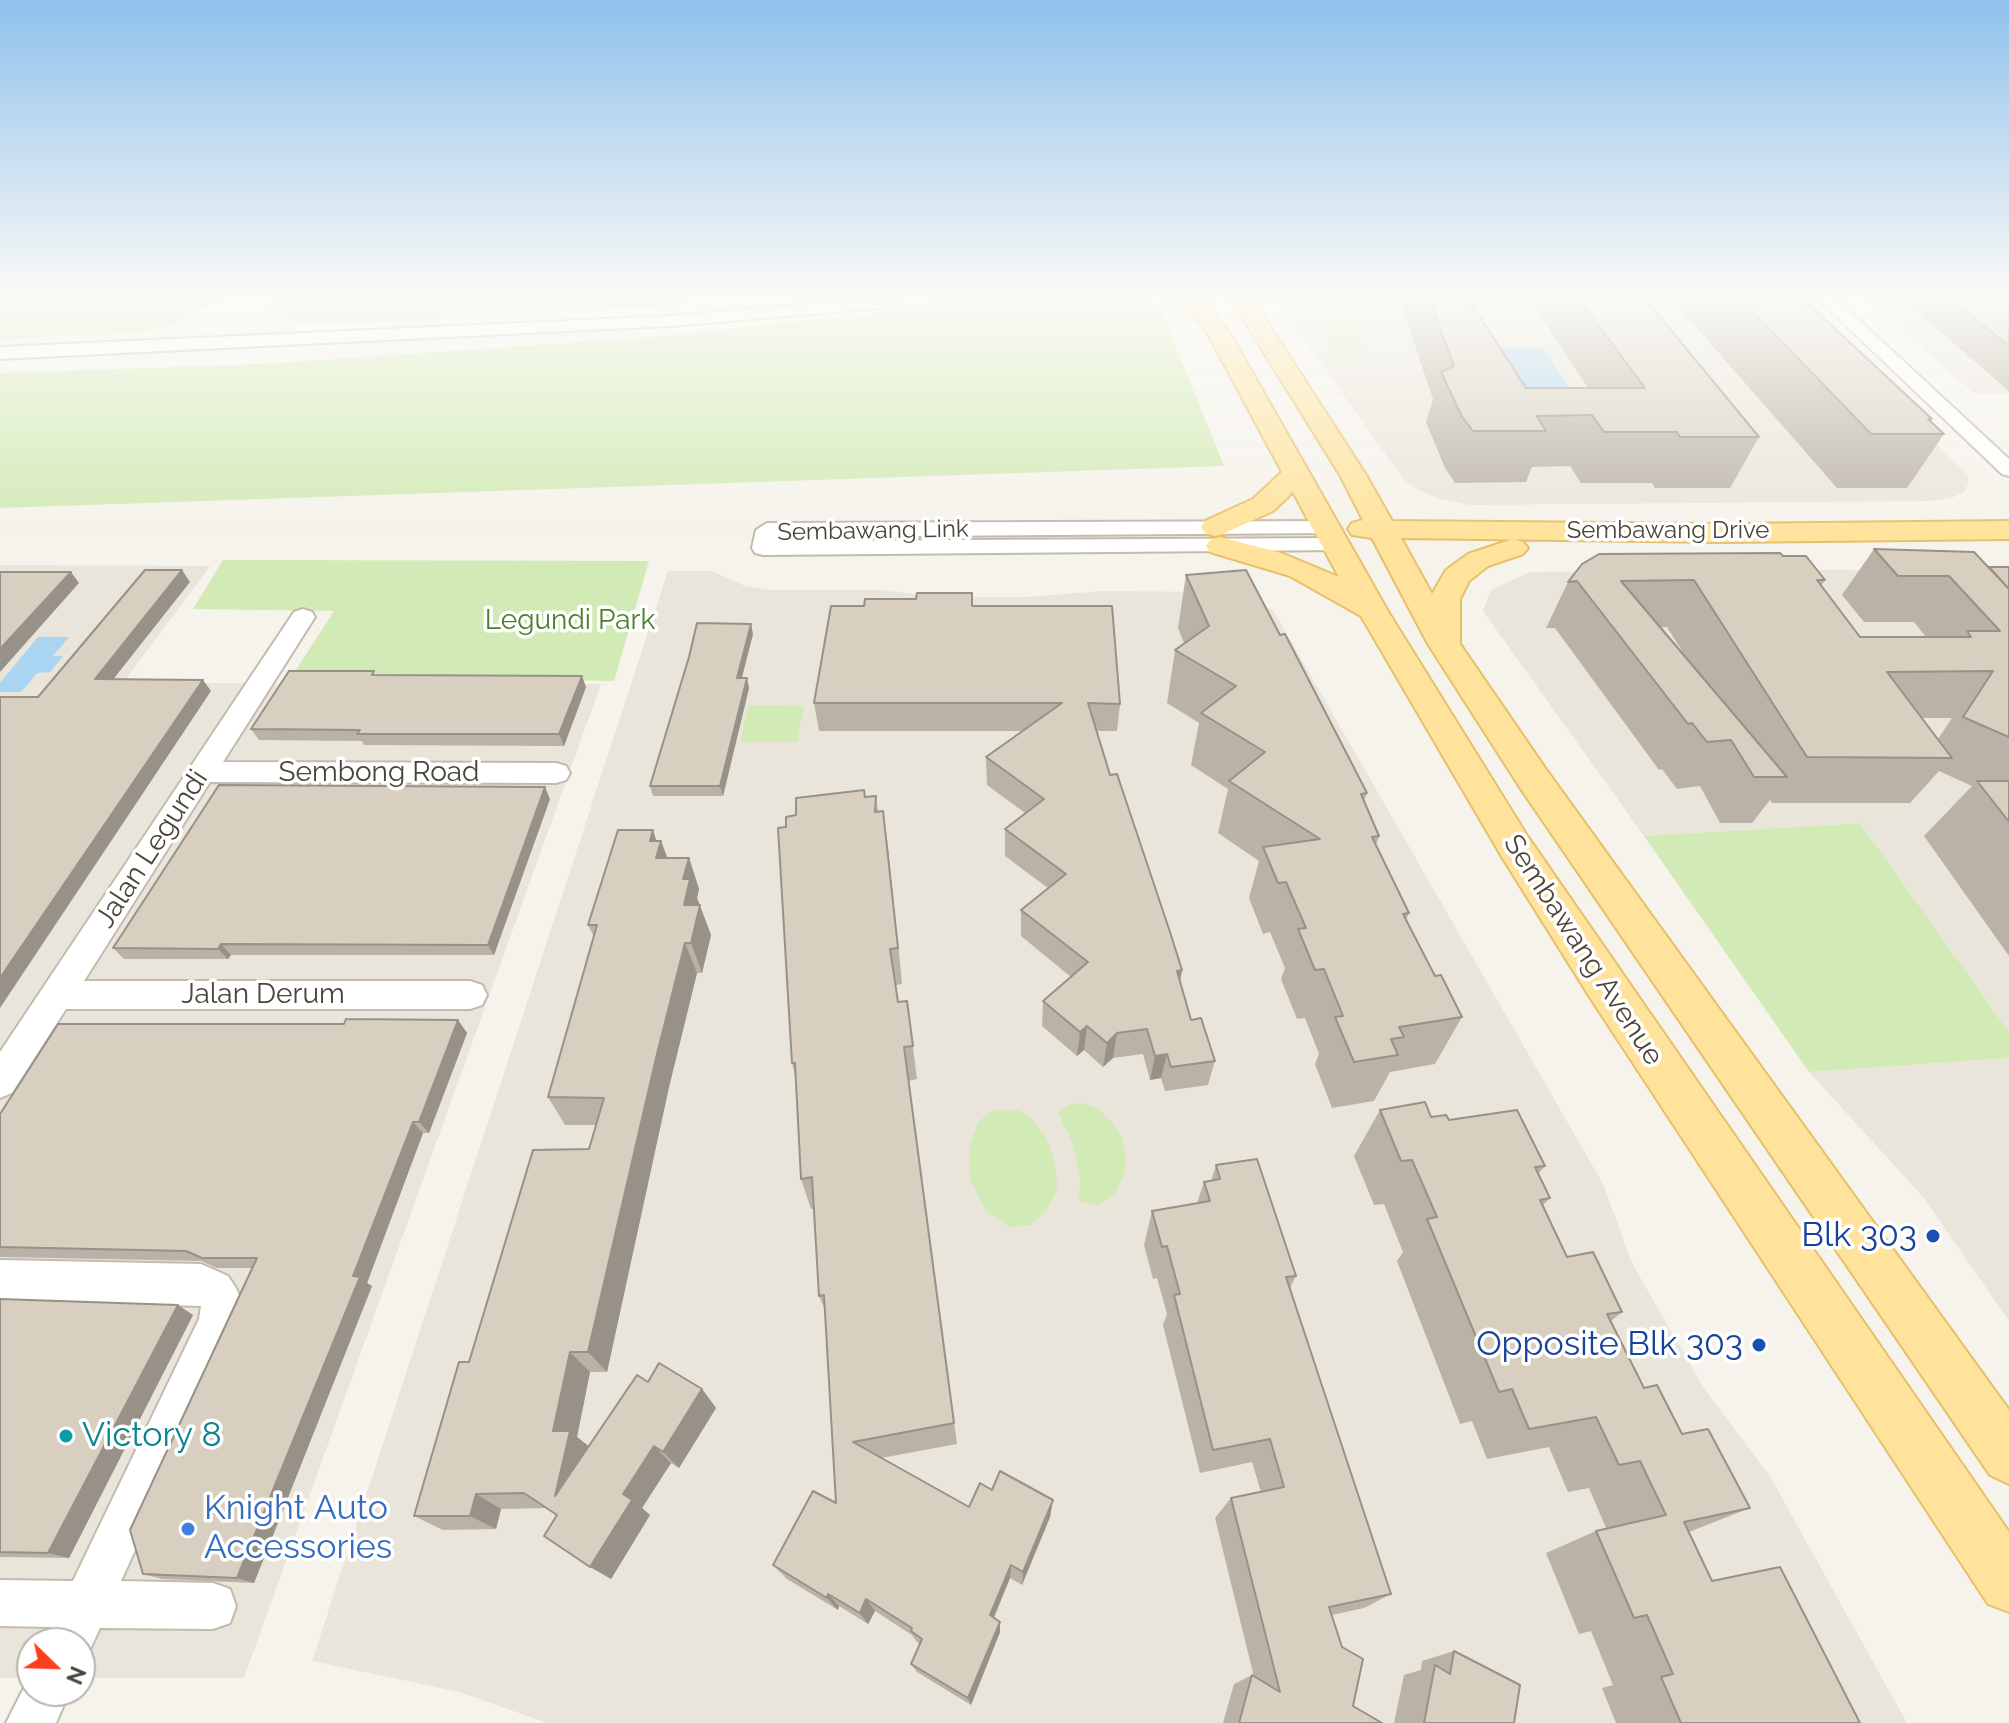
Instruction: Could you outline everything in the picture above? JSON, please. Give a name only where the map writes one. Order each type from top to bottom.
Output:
[{"type":"main road","name":"Sembawang Avenue","points":[[1243,375],[1374,613],[1471,778],[1604,984],[2009,1583]]},
{"type":"main road","name":"Sembawang Avenue","points":[[1290,375],[1353,475],[1444,644],[1532,777],[2009,1456]]},
{"type":"main road","points":[[1218,536],[1263,505],[1297,473]]},
{"type":"main road","points":[[1353,475],[1412,509],[1474,530]]},
{"type":"main road","points":[[1966,531],[2009,520]]},
{"type":"main road","name":"Sembawang Drive","points":[[1387,538],[1474,530],[2009,530]]},
{"type":"main road","points":[[1218,536],[1329,584],[1374,613]]},
{"type":"main road","name":"Sembawang Drive","points":[[1332,537],[1513,548],[1622,550],[2009,548]]},
{"type":"main road","points":[[1444,644],[1445,599],[1457,576],[1478,560],[1513,548]]},
{"type":"street","points":[[1908,375],[2009,470]]},
{"type":"street","points":[[1931,375],[2009,446]]},
{"type":"street","name":"Sembawang Link","points":[[1218,536],[763,548],[767,530],[1332,537]]},
{"type":"street","name":"Jalan Legundi","points":[[0,1082],[303,617]]},
{"type":"street","name":"Sembong Road","points":[[202,772],[556,773]]},
{"type":"street","name":"Jalan Derum","points":[[56,995],[470,995]]},
{"type":"street","points":[[0,1280],[201,1284],[214,1290],[222,1302],[219,1322],[77,1623]]},
{"type":"street","points":[[0,1603],[77,1623],[213,1606]]},
{"type":"shaded area","points":[[1329,375],[1866,375],[1968,475],[1965,491],[1954,497],[1931,501],[1470,505],[1440,499],[1404,480]]},
{"type":"shaded area","points":[[1954,375],[2009,375],[2009,394],[1975,394]]},
{"type":"shaded area","points":[[0,565],[210,566],[0,848]]},
{"type":"shaded area","points":[[1956,569],[2009,626],[2009,1032],[1860,823],[1644,836],[1483,611],[1491,590],[1530,572]]},
{"type":"shaded area","points":[[668,571],[712,571],[745,586],[770,590],[879,590],[948,597],[1027,597],[1103,591],[1223,592],[1273,610],[1603,1184],[1632,1263],[1705,1390],[1771,1478],[1907,1723],[547,1723],[460,1692],[312,1661]]},
{"type":"shaded area","points":[[127,683],[601,684],[244,1678],[96,1678],[96,1627],[16,1627],[16,1678],[0,1678],[0,855]]},
{"type":"shaded area","points":[[2009,1058],[2009,1321],[1924,1198],[1809,1072]]},
{"type":"green space","points":[[0,375],[1187,375],[1224,466],[0,508]]},
{"type":"green space","name":"Legundi Park","points":[[223,560],[649,561],[614,681],[292,676],[334,611],[193,609]]},
{"type":"green space","points":[[749,705],[804,706],[797,742],[740,742]]},
{"type":"green space","points":[[1860,823],[2009,1032],[2009,1058],[1809,1072],[1644,836]]},
{"type":"green space","points":[[1081,1103],[1098,1109],[1113,1123],[1122,1138],[1126,1155],[1124,1175],[1114,1194],[1098,1206],[1079,1201],[1080,1178],[1073,1144],[1058,1112],[1068,1105]]},
{"type":"green space","points":[[994,1110],[1017,1110],[1031,1118],[1046,1137],[1054,1159],[1058,1187],[1047,1210],[1031,1225],[1010,1227],[986,1212],[970,1179],[969,1146],[979,1121]]},
{"type":"water","points":[[1505,375],[1561,375],[1599,433],[1581,431]]},
{"type":"water","points":[[38,637],[69,637],[53,656],[63,656],[50,672],[37,673],[21,692],[0,692],[0,683]]},
{"type":"building","points":[[1443,375],[1518,375],[1526,388],[1645,388],[1636,375],[1708,375],[1759,437],[1680,437],[1677,432],[1604,432],[1592,415],[1537,416],[1546,431],[1473,431],[1462,417]]},
{"type":"building","points":[[1815,375],[1885,375],[1944,434],[1871,434]]},
{"type":"building","points":[[1874,549],[1974,552],[2009,589],[2009,737],[1963,717],[1993,671],[1887,672],[1952,758],[1807,757],[1694,580],[1621,581],[1787,777],[1754,777],[1731,740],[1707,742],[1692,723],[1688,724],[1577,581],[1568,582],[1582,564],[1599,554],[1780,553],[1783,556],[1806,556],[1825,580],[1817,580],[1860,637],[1971,637],[1967,631],[2000,631],[1949,576],[1898,576]]},
{"type":"building","points":[[1989,567],[2009,567],[2009,589]]},
{"type":"building","points":[[145,570],[182,570],[95,679],[203,680],[0,978],[0,697],[38,697]]},
{"type":"building","points":[[1246,570],[1280,635],[1285,634],[1367,793],[1361,794],[1379,836],[1372,837],[1409,913],[1403,914],[1435,976],[1441,975],[1462,1017],[1399,1027],[1404,1037],[1391,1039],[1398,1055],[1354,1062],[1335,1017],[1343,1016],[1324,969],[1315,970],[1298,929],[1306,928],[1286,882],[1278,883],[1263,847],[1320,839],[1229,781],[1265,752],[1201,713],[1236,686],[1175,650],[1209,626],[1186,575]]},
{"type":"building","points":[[0,572],[71,572],[0,649]]},
{"type":"building","points":[[917,593],[972,593],[972,606],[1112,606],[1120,704],[1088,703],[1110,775],[1117,774],[1170,932],[1182,970],[1177,971],[1191,1020],[1201,1018],[1215,1061],[1171,1067],[1167,1054],[1155,1056],[1147,1029],[1117,1033],[1107,1043],[1087,1026],[1080,1032],[1043,1001],[1088,962],[1021,910],[1066,874],[1005,829],[1044,799],[986,757],[1062,703],[814,703],[831,606],[864,606],[865,599],[916,599]]},
{"type":"building","points":[[697,623],[751,624],[737,678],[747,678],[720,786],[650,786],[689,657]]},
{"type":"building","points":[[289,671],[374,671],[372,675],[582,676],[559,734],[357,734],[360,730],[251,729]]},
{"type":"building","points":[[1977,781],[2009,781],[2009,822]]},
{"type":"building","points":[[219,785],[545,787],[488,945],[221,944],[218,949],[113,948]]},
{"type":"building","points":[[864,790],[865,797],[876,796],[875,812],[883,811],[898,948],[890,949],[898,1002],[907,1001],[913,1046],[904,1047],[954,1423],[853,1442],[969,1507],[980,1483],[992,1490],[1000,1471],[1053,1500],[1023,1572],[1011,1565],[990,1615],[1000,1622],[968,1698],[911,1664],[922,1639],[911,1631],[912,1628],[866,1599],[860,1613],[828,1594],[827,1598],[773,1565],[813,1491],[836,1503],[824,1295],[819,1296],[812,1177],[801,1179],[778,828],[786,827],[786,817],[796,815],[796,798]]},
{"type":"building","points":[[618,830],[653,830],[650,841],[661,841],[656,858],[689,858],[683,879],[690,879],[684,905],[700,905],[691,943],[685,943],[656,1058],[588,1352],[570,1352],[553,1431],[570,1431],[555,1496],[637,1375],[648,1382],[659,1363],[702,1389],[663,1452],[654,1446],[623,1494],[632,1500],[590,1567],[544,1536],[557,1515],[524,1493],[476,1494],[470,1516],[414,1516],[459,1362],[469,1362],[533,1150],[589,1149],[604,1098],[548,1097],[597,925],[588,925]]},
{"type":"building","points":[[346,1019],[458,1020],[419,1122],[413,1122],[353,1276],[360,1277],[237,1578],[143,1574],[130,1530],[257,1258],[202,1258],[186,1251],[0,1247],[0,1114],[58,1024],[344,1024]]},
{"type":"building","points":[[1425,1102],[1431,1117],[1446,1115],[1449,1120],[1517,1110],[1545,1166],[1535,1167],[1550,1198],[1540,1200],[1567,1257],[1593,1252],[1622,1312],[1607,1314],[1644,1388],[1657,1385],[1682,1434],[1708,1429],[1750,1508],[1684,1522],[1712,1581],[1780,1567],[1860,1723],[1681,1723],[1661,1677],[1673,1674],[1647,1615],[1634,1618],[1596,1531],[1666,1515],[1640,1461],[1619,1465],[1596,1417],[1529,1429],[1512,1389],[1499,1392],[1427,1219],[1437,1217],[1412,1160],[1401,1161],[1380,1110]]},
{"type":"building","points":[[1257,1159],[1296,1276],[1286,1277],[1391,1594],[1329,1607],[1342,1647],[1363,1659],[1353,1706],[1382,1723],[1239,1723],[1252,1675],[1280,1692],[1231,1498],[1284,1487],[1270,1439],[1213,1450],[1174,1295],[1180,1294],[1167,1246],[1162,1247],[1152,1211],[1210,1201],[1204,1182],[1220,1179],[1216,1165]]},
{"type":"building","name":"Victory 8","points":[[0,1299],[178,1305],[48,1553],[0,1552]]},
{"type":"building","points":[[1454,1651],[1520,1685],[1514,1723],[1424,1723],[1435,1665],[1450,1674]]},
{"type":"place","name":"Blk 303","points":[[1933,1236]]},
{"type":"place","name":"Opposite Blk 303","points":[[1759,1345]]},
{"type":"place","name":"Victory 8","points":[[66,1436]]},
{"type":"place","name":"Knight Auto Accessories","points":[[188,1529]]}]
